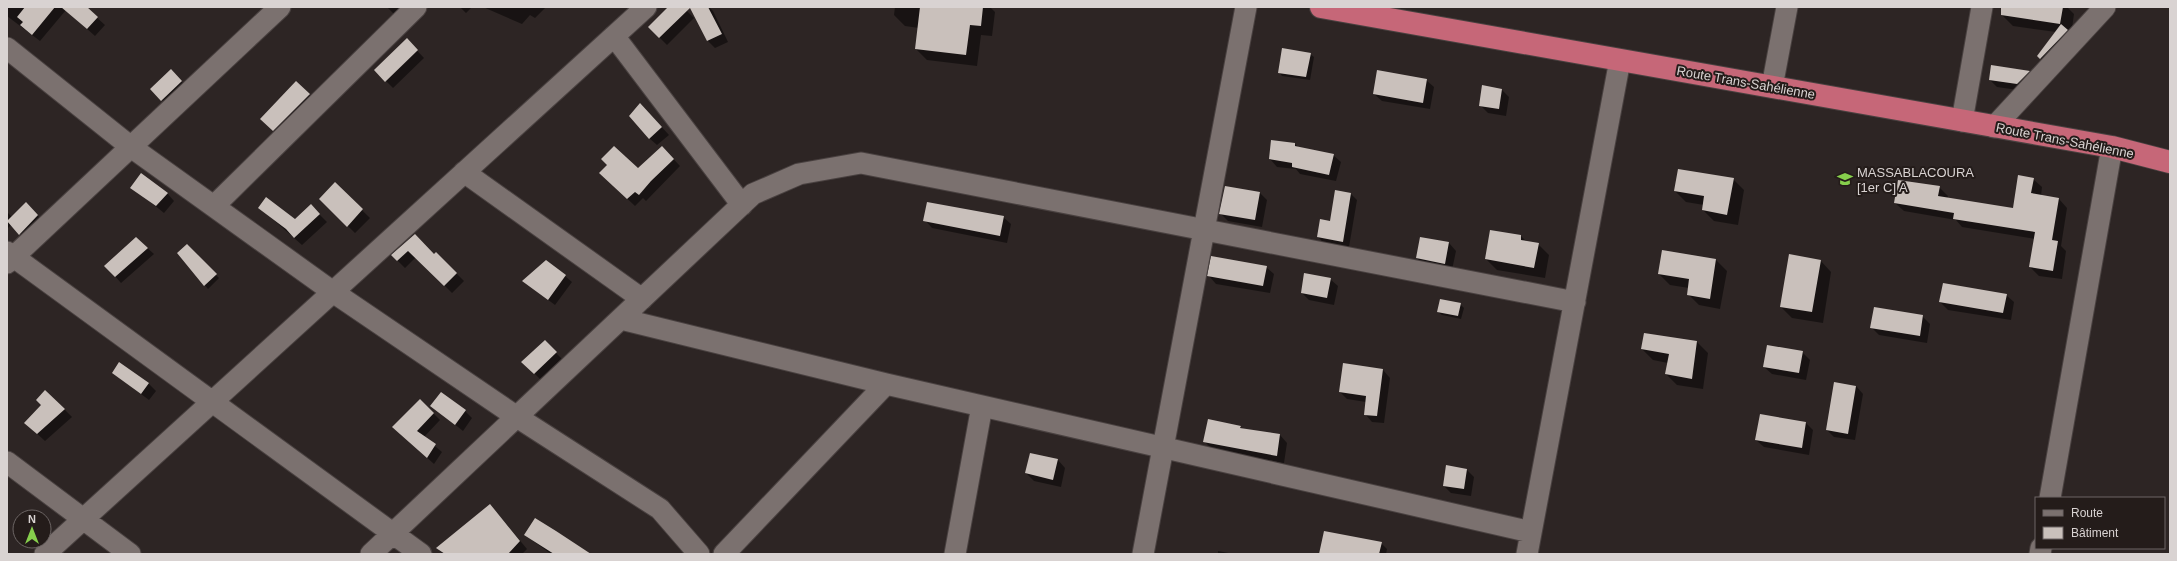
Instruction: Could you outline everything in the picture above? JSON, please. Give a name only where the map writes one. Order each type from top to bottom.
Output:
[{"type":"highway","name":"Route Trans-Sahélienne","points":[[1321,7],[1365,11],[1620,60],[2112,148],[2170,162]]},
{"type":"street","points":[[280,7],[131,147],[9,258],[212,402],[421,554]]},
{"type":"street","points":[[214,206],[416,7]]},
{"type":"street","points":[[44,554],[646,7]]},
{"type":"street","points":[[1143,554],[1246,7]]},
{"type":"street","points":[[1772,87],[1787,7]]},
{"type":"street","points":[[1962,121],[1982,7]]},
{"type":"street","points":[[1994,127],[2105,7]]},
{"type":"street","points":[[614,36],[742,205]]},
{"type":"street","points":[[7,48],[131,147],[333,292],[517,417],[660,509],[699,554]]},
{"type":"street","points":[[1527,554],[1620,60]]},
{"type":"street","points":[[2050,497],[2112,148]]},
{"type":"street","points":[[371,554],[753,194],[799,174],[861,163],[1575,302]]},
{"type":"street","points":[[464,172],[642,299]]},
{"type":"street","points":[[621,319],[886,384],[1532,532]]},
{"type":"street","points":[[724,554],[886,384]]},
{"type":"street","points":[[954,554],[982,406]]},
{"type":"street","points":[[7,462],[130,554]]},
{"type":"building","points":[[25,7],[55,7],[32,35],[20,25],[23,22],[17,17]]},
{"type":"building","points":[[61,7],[87,7],[98,17],[87,29]]},
{"type":"building","points":[[668,7],[708,7],[722,34],[707,41],[690,8],[659,38],[648,27]]},
{"type":"building","points":[[920,7],[983,7],[981,26],[970,25],[966,55],[915,49]]},
{"type":"building","points":[[2001,7],[2063,7],[2060,24],[2001,15]]},
{"type":"building","points":[[2061,24],[2068,30],[2040,59],[2037,56]]},
{"type":"building","points":[[407,38],[418,50],[385,82],[374,70]]},
{"type":"building","points":[[1282,48],[1311,53],[1306,77],[1278,73]]},
{"type":"building","points":[[1991,65],[2030,71],[2017,84],[1989,80]]},
{"type":"building","points":[[171,69],[182,81],[161,101],[150,89]]},
{"type":"building","points":[[1377,70],[1427,79],[1423,103],[1373,94]]},
{"type":"building","points":[[296,81],[310,94],[273,131],[260,119]]},
{"type":"building","points":[[1482,85],[1502,89],[1499,109],[1479,106]]},
{"type":"building","points":[[640,103],[662,127],[649,139],[629,116]]},
{"type":"building","points":[[1271,140],[1295,143],[1295,146],[1334,154],[1329,175],[1292,167],[1292,163],[1269,159]]},
{"type":"building","points":[[614,146],[638,168],[662,146],[674,159],[639,195],[635,192],[627,199],[599,173],[607,165],[601,159]]},
{"type":"building","points":[[1678,169],[1734,178],[1727,215],[1702,210],[1704,196],[1674,191]]},
{"type":"building","points":[[141,173],[168,193],[156,206],[130,188]]},
{"type":"building","points":[[2018,175],[2034,178],[2031,193],[2059,198],[2052,240],[2058,241],[2053,271],[2029,267],[2035,232],[1953,219],[1954,213],[1894,203],[1898,180],[1940,186],[1938,196],[2013,208]]},
{"type":"building","points":[[335,182],[363,209],[347,227],[319,199]]},
{"type":"building","points":[[1225,186],[1260,192],[1255,220],[1219,214]]},
{"type":"building","points":[[1335,190],[1351,193],[1343,242],[1317,237],[1320,219],[1330,221]]},
{"type":"building","points":[[266,197],[295,219],[311,204],[320,214],[294,238],[286,229],[258,208]]},
{"type":"building","points":[[26,202],[38,215],[19,235],[7,221]]},
{"type":"building","points":[[927,202],[1004,216],[1000,236],[923,221]]},
{"type":"building","points":[[1490,230],[1521,235],[1521,240],[1539,243],[1534,268],[1485,259]]},
{"type":"building","points":[[415,234],[434,254],[436,252],[457,273],[444,286],[408,251],[397,261],[391,255]]},
{"type":"building","points":[[136,237],[148,248],[115,277],[104,266]]},
{"type":"building","points":[[1420,237],[1449,242],[1445,264],[1416,258]]},
{"type":"building","points":[[187,244],[217,274],[204,286],[177,253]]},
{"type":"building","points":[[1662,250],[1716,259],[1710,299],[1687,295],[1689,279],[1658,274]]},
{"type":"building","points":[[1789,254],[1821,260],[1812,312],[1780,307]]},
{"type":"building","points":[[1211,256],[1267,266],[1263,286],[1207,276]]},
{"type":"building","points":[[546,260],[566,275],[548,300],[522,281]]},
{"type":"building","points":[[1304,273],[1331,278],[1327,298],[1301,293]]},
{"type":"building","points":[[1943,283],[2007,294],[2003,313],[1939,302]]},
{"type":"building","points":[[1440,299],[1461,303],[1458,316],[1437,312]]},
{"type":"building","points":[[1874,307],[1923,315],[1920,336],[1870,328]]},
{"type":"building","points":[[1644,333],[1697,341],[1692,379],[1665,374],[1669,354],[1641,349]]},
{"type":"building","points":[[545,340],[557,352],[534,374],[521,362]]},
{"type":"building","points":[[1767,345],[1803,351],[1799,373],[1763,367]]},
{"type":"building","points":[[119,362],[149,383],[141,394],[112,373]]},
{"type":"building","points":[[1343,363],[1383,369],[1377,416],[1364,415],[1366,396],[1339,392]]},
{"type":"building","points":[[1834,382],[1856,386],[1848,434],[1826,430]]},
{"type":"building","points":[[45,390],[65,409],[37,434],[24,423],[41,405],[36,400]]},
{"type":"building","points":[[441,392],[466,410],[455,425],[430,406]]},
{"type":"building","points":[[420,399],[434,413],[417,431],[436,444],[427,458],[392,427]]},
{"type":"building","points":[[1760,414],[1806,422],[1802,448],[1755,440]]},
{"type":"building","points":[[1208,419],[1241,426],[1240,428],[1280,434],[1277,456],[1203,442]]},
{"type":"building","points":[[1030,453],[1058,459],[1053,480],[1025,473]]},
{"type":"building","points":[[1446,465],[1467,469],[1464,489],[1443,486]]},
{"type":"building","points":[[490,504],[520,541],[508,554],[445,554],[436,548]]},
{"type":"building","points":[[535,518],[591,554],[554,554],[524,535]]},
{"type":"building","points":[[1324,531],[1382,542],[1379,554],[1319,554]]},
{"type":"place","name":"MASSABLACOURA [1er C] A","points":[[1845,179]]}]
